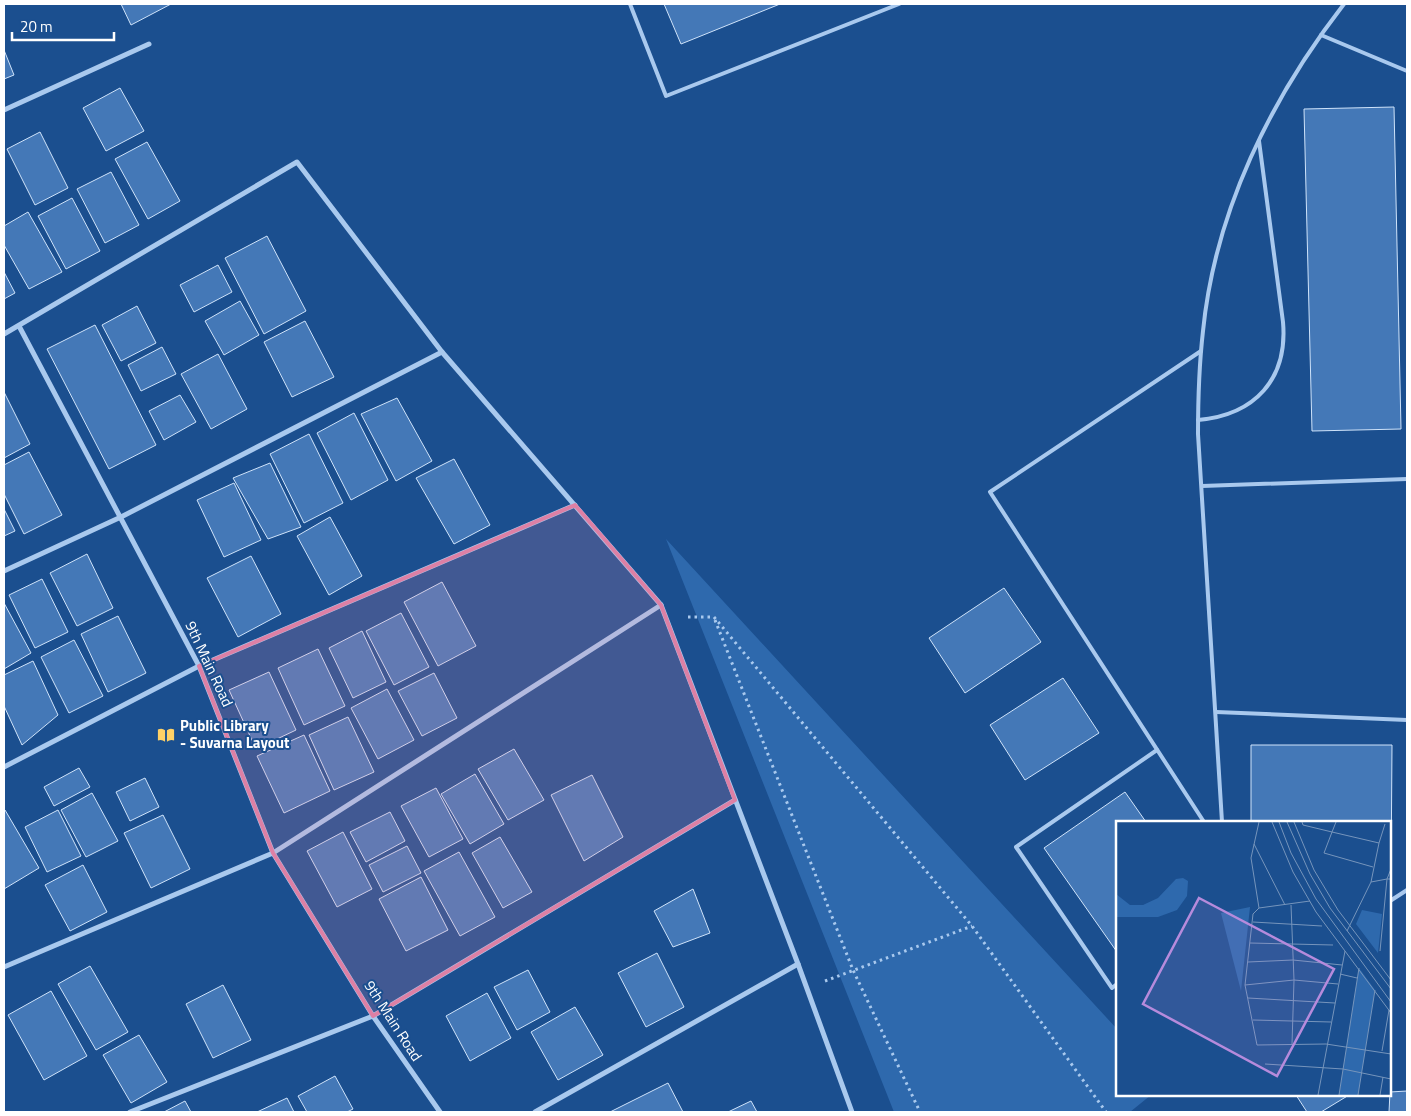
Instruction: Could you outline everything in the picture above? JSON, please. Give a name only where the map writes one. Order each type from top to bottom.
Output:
[{"type":"street","points":[[4,110],[149,44]]},
{"type":"street","points":[[4,334],[297,162],[442,352],[661,605],[798,964],[852,1112]]},
{"type":"street","name":"9th Main Road","points":[[19,326],[199,666],[273,853],[373,1016],[440,1112]]},
{"type":"street","points":[[4,571],[121,517],[442,352]]},
{"type":"street","points":[[4,767],[199,666],[575,505]]},
{"type":"street","points":[[4,967],[273,853],[661,605]]},
{"type":"street","points":[[130,1112],[373,1016],[736,800]]},
{"type":"street","points":[[535,1112],[798,964]]},
{"type":"lane","points":[[630,4],[666,96],[899,4]]},
{"type":"lane","points":[[1222,821],[1198,420],[1203,330],[1212,278],[1224,228],[1244,174],[1267,121],[1296,71],[1344,4]]},
{"type":"lane","points":[[1321,35],[1407,71]]},
{"type":"lane","points":[[1198,420],[1215,418],[1247,406],[1261,394],[1271,381],[1279,367],[1283,352],[1285,337],[1259,141]]},
{"type":"lane","points":[[1201,350],[990,492],[1203,821]]},
{"type":"lane","points":[[1202,486],[1407,479]]},
{"type":"lane","points":[[1216,712],[1407,720]]},
{"type":"lane","points":[[1116,985],[1112,988],[1016,847],[1157,750]]},
{"type":"lane","points":[[1391,900],[1407,890]]},
{"type":"path","points":[[665,618],[714,617]]},
{"type":"path","points":[[714,617],[972,926],[1106,1112]]},
{"type":"path","points":[[714,617],[853,970],[920,1112]]},
{"type":"path","points":[[807,988],[972,926]]},
{"type":"highlighted area","points":[[575,505],[661,605],[735,800],[373,1016],[273,853],[199,666]]},
{"type":"shaded area","points":[[666,539],[1116,1028],[1116,1096],[1150,1096],[1130,1112],[894,1112]]},
{"type":"building","points":[[121,4],[171,4],[131,25]]},
{"type":"building","points":[[664,4],[780,4],[681,44]]},
{"type":"building","points":[[4,50],[14,75],[4,79]]},
{"type":"building","points":[[120,88],[144,131],[106,151],[83,108]]},
{"type":"building","points":[[1394,107],[1401,429],[1312,431],[1304,109]]},
{"type":"building","points":[[40,132],[68,188],[35,205],[7,149]]},
{"type":"building","points":[[147,142],[180,201],[148,219],[115,159]]},
{"type":"building","points":[[111,172],[139,225],[105,243],[77,189]]},
{"type":"building","points":[[72,198],[100,251],[66,269],[38,216]]},
{"type":"building","points":[[28,212],[62,272],[29,289],[4,245],[4,226]]},
{"type":"building","points":[[267,236],[306,311],[264,334],[225,258]]},
{"type":"building","points":[[218,265],[232,292],[194,312],[180,285]]},
{"type":"building","points":[[4,272],[15,293],[4,299]]},
{"type":"building","points":[[240,301],[259,335],[224,355],[205,321]]},
{"type":"building","points":[[137,306],[156,343],[121,361],[102,325]]},
{"type":"building","points":[[305,321],[334,377],[292,397],[264,342]]},
{"type":"building","points":[[95,325],[156,445],[109,469],[47,349]]},
{"type":"building","points":[[162,347],[176,374],[141,391],[128,365]]},
{"type":"building","points":[[218,354],[247,409],[211,429],[181,374]]},
{"type":"building","points":[[4,392],[30,444],[4,458]]},
{"type":"building","points":[[180,395],[196,422],[164,440],[149,411]]},
{"type":"building","points":[[397,398],[432,461],[396,481],[361,414]]},
{"type":"building","points":[[354,413],[388,480],[351,500],[317,433]]},
{"type":"building","points":[[309,434],[343,503],[304,523],[270,454]]},
{"type":"building","points":[[29,452],[62,515],[24,534],[4,494],[4,465]]},
{"type":"building","points":[[454,459],[490,525],[454,544],[416,478]]},
{"type":"building","points":[[270,463],[301,527],[268,539],[233,478]]},
{"type":"building","points":[[234,483],[261,540],[224,557],[197,500]]},
{"type":"building","points":[[4,509],[15,531],[4,536]]},
{"type":"building","points":[[330,517],[362,576],[329,595],[297,536]]},
{"type":"building","points":[[87,554],[113,608],[77,626],[50,573]]},
{"type":"building","points":[[251,556],[281,614],[238,637],[207,578]]},
{"type":"building","points":[[42,579],[68,632],[35,648],[9,595]]},
{"type":"building","points":[[442,582],[476,646],[438,666],[404,602]]},
{"type":"building","points":[[1004,588],[1041,642],[965,693],[929,638]]},
{"type":"building","points":[[4,603],[31,653],[4,669]]},
{"type":"building","points":[[401,613],[429,667],[394,685],[366,631]]},
{"type":"building","points":[[118,616],[146,673],[108,692],[81,634]]},
{"type":"building","points":[[362,631],[386,682],[353,698],[329,648]]},
{"type":"building","points":[[74,640],[103,696],[69,713],[41,657]]},
{"type":"building","points":[[318,649],[345,706],[304,725],[278,668]]},
{"type":"building","points":[[33,661],[58,715],[22,745],[4,706],[4,675]]},
{"type":"building","points":[[269,672],[296,730],[256,749],[229,690]]},
{"type":"building","points":[[434,673],[457,718],[422,736],[398,691]]},
{"type":"building","points":[[1063,678],[1099,733],[1025,780],[990,725]]},
{"type":"building","points":[[387,689],[414,740],[378,759],[351,708]]},
{"type":"building","points":[[348,717],[374,772],[334,790],[309,735]]},
{"type":"building","points":[[304,735],[330,791],[284,813],[257,756]]},
{"type":"building","points":[[1251,745],[1392,745],[1391,881],[1391,821],[1251,821]]},
{"type":"building","points":[[514,749],[544,800],[508,820],[478,769]]},
{"type":"building","points":[[79,768],[90,787],[54,806],[44,787]]},
{"type":"building","points":[[475,774],[504,824],[470,844],[441,794]]},
{"type":"building","points":[[592,775],[623,837],[584,861],[551,795]]},
{"type":"building","points":[[145,778],[159,807],[130,821],[116,792]]},
{"type":"building","points":[[436,788],[463,839],[429,857],[401,806]]},
{"type":"building","points":[[1125,792],[1145,821],[1116,821],[1116,951],[1044,848]]},
{"type":"building","points":[[92,793],[118,841],[86,857],[61,810]]},
{"type":"building","points":[[58,810],[81,856],[47,872],[25,827]]},
{"type":"building","points":[[4,811],[39,868],[4,889]]},
{"type":"building","points":[[390,812],[405,841],[366,862],[350,832]]},
{"type":"building","points":[[163,815],[190,869],[151,888],[124,833]]},
{"type":"building","points":[[343,832],[372,889],[337,907],[307,851]]},
{"type":"building","points":[[500,837],[532,892],[503,908],[472,853]]},
{"type":"building","points":[[407,846],[421,873],[383,892],[369,865]]},
{"type":"building","points":[[459,852],[495,917],[460,936],[424,871]]},
{"type":"building","points":[[83,865],[107,912],[70,931],[45,885]]},
{"type":"building","points":[[421,877],[448,930],[406,951],[379,899]]},
{"type":"building","points":[[693,889],[710,933],[673,947],[654,911]]},
{"type":"building","points":[[657,953],[684,1007],[646,1027],[618,973]]},
{"type":"building","points":[[90,966],[128,1032],[96,1050],[58,984]]},
{"type":"building","points":[[528,970],[550,1012],[517,1030],[494,987]]},
{"type":"building","points":[[223,985],[251,1040],[213,1058],[186,1004]]},
{"type":"building","points":[[51,991],[87,1056],[44,1080],[8,1015]]},
{"type":"building","points":[[487,993],[511,1038],[470,1061],[446,1016]]},
{"type":"building","points":[[575,1007],[603,1055],[558,1080],[531,1032]]},
{"type":"building","points":[[139,1035],[167,1082],[131,1103],[103,1055]]},
{"type":"building","points":[[335,1076],[353,1109],[347,1112],[307,1112],[298,1096]]},
{"type":"building","points":[[668,1083],[683,1112],[610,1112]]},
{"type":"building","points":[[1407,1091],[1407,1112],[1389,1112],[1391,1092]]},
{"type":"building","points":[[1297,1096],[1347,1096],[1321,1112],[1307,1112]]},
{"type":"building","points":[[287,1098],[294,1112],[257,1112]]},
{"type":"building","points":[[185,1101],[191,1112],[164,1112]]},
{"type":"building","points":[[751,1101],[757,1112],[728,1112]]},
{"type":"place","name":"Public Library - Suvarna Layout","points":[[166,735]]}]
